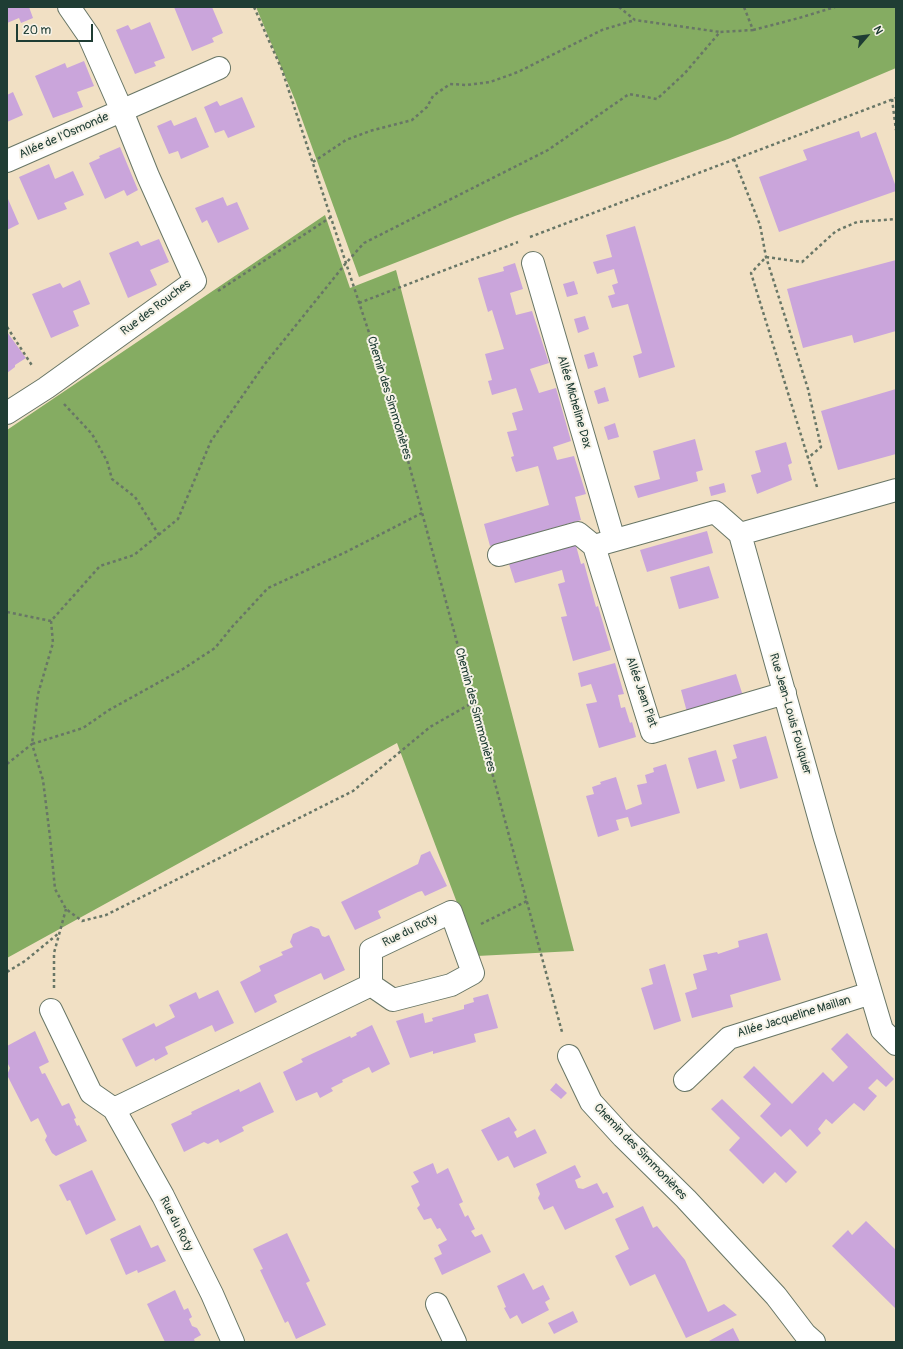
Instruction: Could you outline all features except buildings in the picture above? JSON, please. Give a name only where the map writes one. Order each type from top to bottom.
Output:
[{"type":"street","name":"Rue des Rouches","points":[[7,413],[46,388],[195,281],[148,176],[122,111],[89,36],[69,7]]},
{"type":"street","points":[[122,111],[219,68]]},
{"type":"street","name":"Allée de l'Osmonde","points":[[7,161],[122,111]]},
{"type":"street","name":"Allée Micheline Dax","points":[[533,264],[604,543]]},
{"type":"street","points":[[499,556],[578,533],[604,543],[715,512],[740,534],[896,490]]},
{"type":"street","name":"Rue Jean-Louis Foulquier","points":[[740,534],[824,834],[882,1030],[896,1044]]},
{"type":"street","name":"Allée Jean Piat","points":[[604,543],[652,732],[784,693]]},
{"type":"street","name":"Rue du Roty","points":[[451,912],[473,973],[451,985],[393,1000],[371,985],[371,950],[451,912]]},
{"type":"street","points":[[114,1109],[371,985]]},
{"type":"street","name":"Allée Jacqueline Maillan","points":[[685,1080],[728,1038],[872,993]]},
{"type":"street","name":"Rue du Roty","points":[[51,1010],[91,1092],[114,1109],[163,1196],[212,1294],[233,1342]]},
{"type":"street","name":"Chemin des Simmonières","points":[[568,1056],[591,1102],[623,1137],[686,1199],[776,1296],[805,1334],[814,1342]]},
{"type":"street","points":[[437,1304],[455,1342]]},
{"type":"path","name":"Chemin des Simmonières","points":[[254,7],[282,70],[393,405],[568,1056]]},
{"type":"path","points":[[619,7],[635,20]]},
{"type":"path","points":[[744,7],[753,30]]},
{"type":"path","points":[[313,162],[346,140],[370,131],[412,120],[427,107],[433,96],[450,84],[490,82],[518,72],[602,30],[635,20],[720,32],[753,30],[835,7]]},
{"type":"path","points":[[472,703],[430,727],[353,791],[106,915],[82,921],[66,910],[55,889],[43,780],[32,744],[38,694],[53,643],[51,621],[100,566],[134,554],[178,520],[211,442],[264,365],[346,263],[364,243],[548,150],[629,94],[657,99],[685,73],[720,32]]},
{"type":"path","points":[[527,239],[896,98]]},
{"type":"path","points":[[892,99],[896,130]]},
{"type":"path","points":[[734,159],[760,225],[766,257],[808,389],[821,446],[808,458]]},
{"type":"path","points":[[195,281],[215,293],[331,217]]},
{"type":"path","points":[[766,257],[802,262],[836,231],[857,222],[896,219]]},
{"type":"path","points":[[359,303],[520,241]]},
{"type":"path","points":[[766,257],[751,273],[818,490]]},
{"type":"path","points":[[7,327],[46,388],[70,409],[92,434],[106,461],[112,479],[135,497],[159,535]]},
{"type":"path","points":[[7,764],[32,744],[83,728],[109,710],[183,669],[215,648],[268,588],[346,552],[422,514]]},
{"type":"path","points":[[7,612],[51,621]]},
{"type":"path","points":[[460,935],[527,901]]},
{"type":"path","points":[[51,1010],[54,986],[54,953],[66,910]]},
{"type":"path","points":[[7,972],[25,961],[59,932]]},
{"type":"green space","points":[[256,7],[896,7],[896,68],[728,139],[515,216],[359,277],[295,100]]},
{"type":"green space","points":[[325,215],[350,288],[396,270],[574,951],[477,956],[397,743],[7,958],[7,430]]}]
